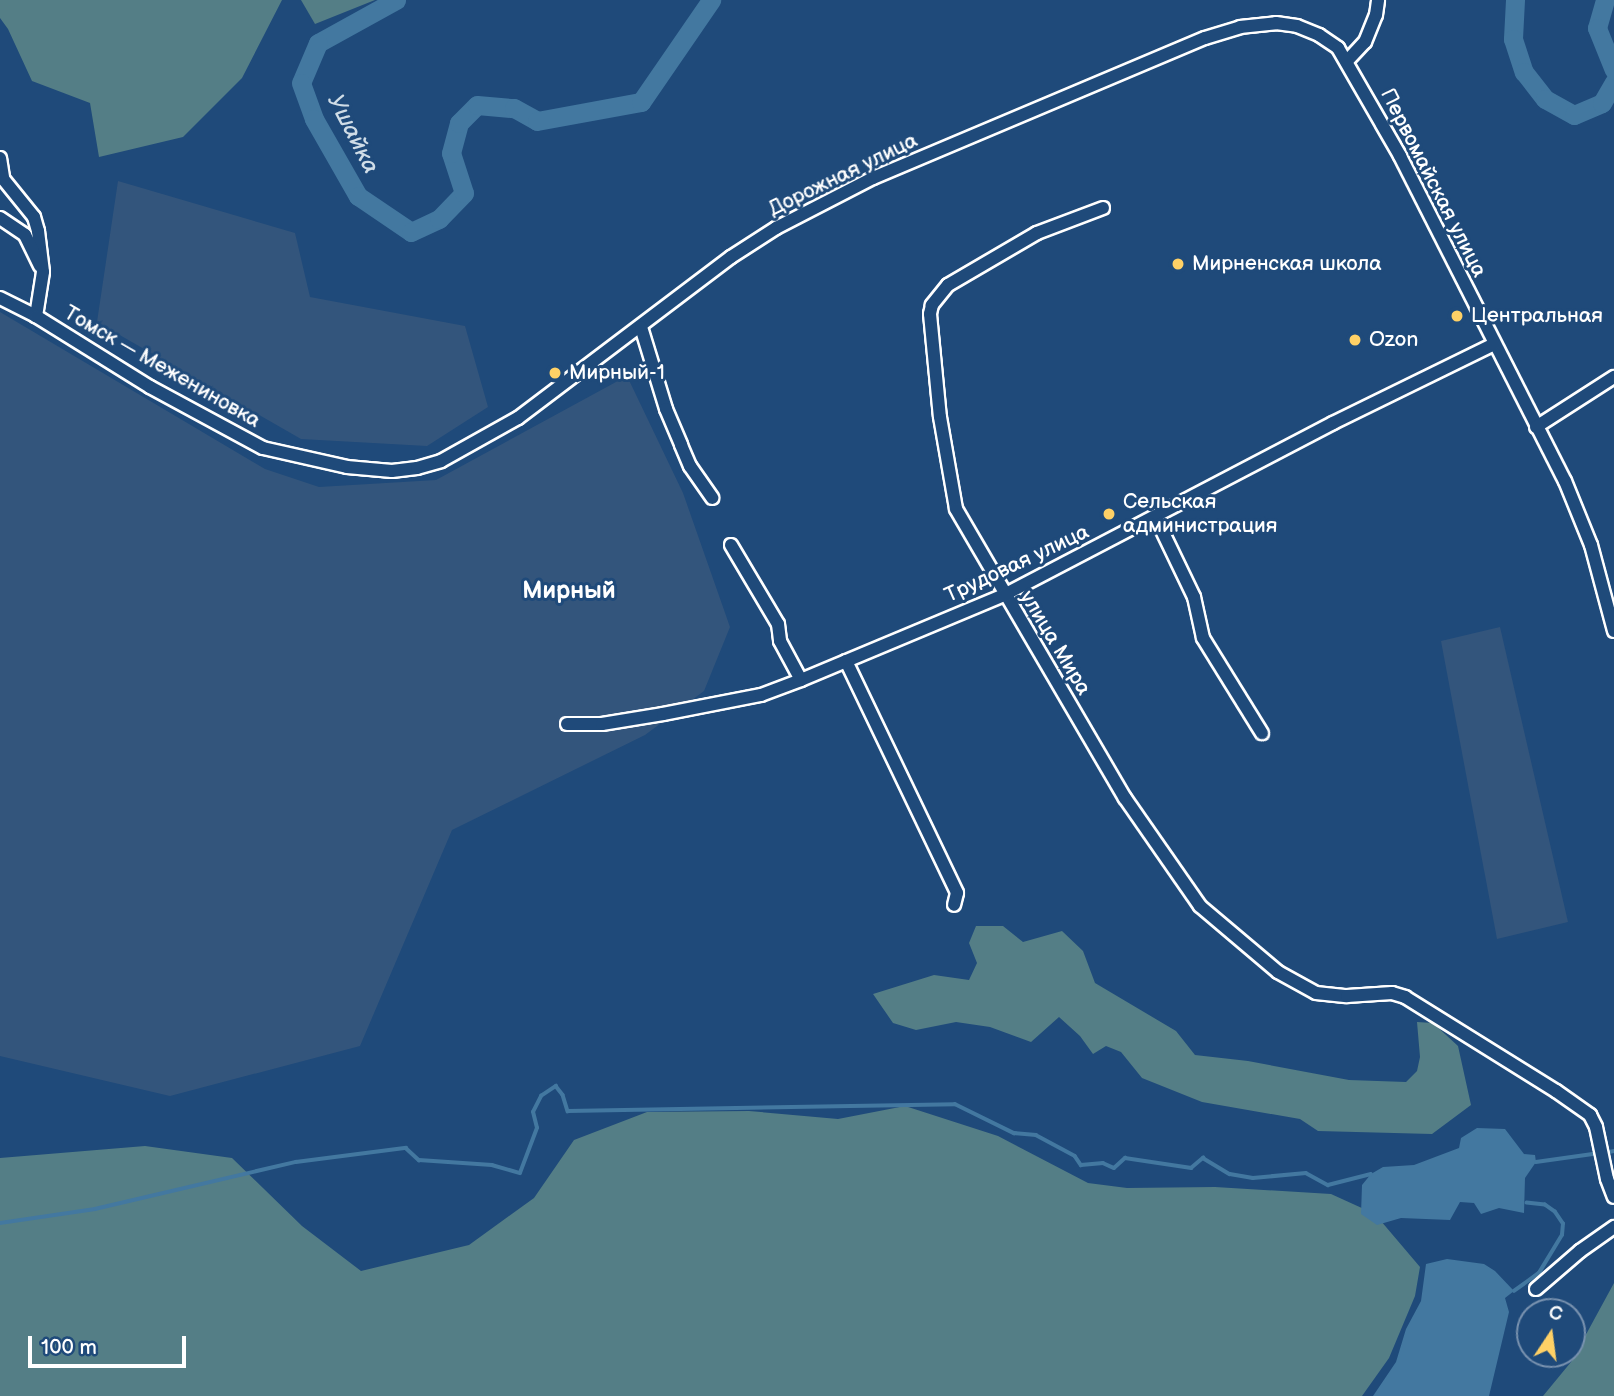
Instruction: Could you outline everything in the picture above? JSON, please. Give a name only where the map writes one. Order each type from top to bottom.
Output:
[{"type":"street","points":[[1348,60],[1365,41],[1376,15],[1378,0]]},
{"type":"street","name":"Дорожная улица","points":[[392,471],[442,461],[518,418],[731,257],[776,228],[873,178],[1205,38],[1240,27],[1276,23],[1319,35],[1338,48],[1348,60]]},
{"type":"street","name":"Первомайская улица","points":[[1348,60],[1565,481],[1591,545],[1614,631]]},
{"type":"street","points":[[0,158],[1,177],[34,217],[41,245],[43,272],[36,316]]},
{"type":"street","name":"улица Мира","points":[[1103,208],[1026,239],[948,285],[932,305],[930,313],[940,417],[956,509],[1125,798],[1200,906],[1278,972],[1316,993],[1347,996],[1392,993],[1405,997],[1437,1014],[1590,1115],[1596,1127],[1607,1179],[1614,1197]]},
{"type":"street","points":[[0,218],[25,235],[43,272]]},
{"type":"street","name":"Томск — Межениновка","points":[[0,298],[36,316],[150,387],[263,448],[318,463],[392,471]]},
{"type":"street","points":[[641,327],[676,433],[690,466],[712,498]]},
{"type":"street","name":"Трудовая улица","points":[[567,724],[602,724],[676,712],[761,695],[801,680],[1004,595],[1156,518],[1332,423],[1494,344]]},
{"type":"street","points":[[1536,427],[1614,377]]},
{"type":"street","points":[[1156,518],[1194,597],[1203,638],[1262,733]]},
{"type":"street","points":[[731,545],[778,624],[780,641],[801,680]]},
{"type":"street","points":[[846,661],[957,893],[954,905]]},
{"type":"street","points":[[1536,1289],[1580,1251],[1614,1227]]},
{"type":"shaded area","points":[[118,181],[295,233],[310,297],[465,326],[488,407],[427,446],[301,439],[97,322]]},
{"type":"shaded area","points":[[0,312],[265,469],[319,487],[436,480],[627,376],[683,493],[730,627],[704,691],[645,735],[452,830],[360,1046],[170,1096],[0,1056]]},
{"type":"shaded area","points":[[1500,627],[1568,922],[1497,939],[1441,641]]},
{"type":"shaded area","points":[[1477,1128],[1505,1129],[1524,1154],[1535,1155],[1536,1162],[1525,1178],[1524,1213],[1499,1208],[1481,1214],[1474,1203],[1460,1202],[1450,1220],[1401,1218],[1377,1225],[1361,1214],[1362,1185],[1371,1174],[1383,1167],[1414,1165],[1459,1148],[1461,1138]]},
{"type":"shaded area","points":[[1447,1259],[1484,1264],[1495,1271],[1514,1291],[1505,1298],[1509,1312],[1489,1396],[1373,1396],[1396,1362],[1406,1329],[1421,1301],[1426,1264]]},
{"type":"green space","points":[[0,0],[282,0],[242,78],[183,137],[99,157],[90,103],[32,81],[8,29],[0,18]]},
{"type":"green space","points":[[301,0],[375,0],[315,24]]},
{"type":"green space","points":[[976,926],[1003,926],[1023,942],[1062,931],[1083,951],[1095,983],[1176,1031],[1195,1055],[1248,1061],[1349,1080],[1406,1082],[1417,1071],[1420,1057],[1417,1022],[1433,1023],[1458,1046],[1471,1105],[1432,1134],[1318,1131],[1300,1119],[1202,1102],[1142,1078],[1121,1052],[1106,1046],[1093,1054],[1080,1036],[1059,1017],[1031,1042],[990,1027],[956,1022],[916,1030],[893,1023],[873,994],[934,975],[969,980],[977,963],[969,943]]},
{"type":"green space","points":[[905,1106],[998,1136],[1088,1183],[1127,1188],[1215,1187],[1331,1194],[1375,1214],[1420,1267],[1415,1296],[1389,1358],[1362,1396],[0,1396],[0,1158],[145,1146],[232,1158],[302,1226],[361,1271],[469,1245],[534,1198],[574,1140],[647,1112],[749,1111],[838,1119]]},
{"type":"green space","points":[[1614,1283],[1614,1396],[1543,1396],[1566,1368],[1586,1368],[1586,1334]]},
{"type":"waterway","name":"Ушайка","points":[[396,0],[318,43],[301,83],[314,119],[358,196],[411,232],[439,219],[464,193],[451,153],[459,123],[477,105],[514,108],[537,121],[641,102],[711,0]]},
{"type":"waterway","name":"Ушайка","points":[[1515,0],[1513,39],[1524,72],[1545,99],[1574,115],[1602,103],[1614,82]]},
{"type":"waterway","name":"Ушайка","points":[[1605,0],[1597,28],[1614,70]]},
{"type":"waterway","points":[[0,1223],[95,1209],[296,1162],[406,1148],[419,1160],[492,1165],[520,1173],[537,1128],[533,1112],[541,1096],[556,1086],[563,1095],[568,1111],[955,1104],[1014,1133],[1036,1135],[1075,1156],[1081,1165],[1103,1163],[1114,1168],[1125,1158],[1191,1168],[1203,1158],[1230,1174],[1253,1178],[1306,1173],[1328,1185],[1371,1174]]},
{"type":"waterway","points":[[1609,1152],[1614,1151]]},
{"type":"waterway","points":[[1536,1162],[1592,1154]]},
{"type":"waterway","points":[[1514,1291],[1539,1273],[1562,1235],[1563,1224],[1555,1212],[1545,1205],[1527,1203]]},
{"type":"place","name":"Мирненская школа","points":[[1178,264]]},
{"type":"place","name":"Центральная","points":[[1457,316]]},
{"type":"place","name":"Ozon","points":[[1355,340]]},
{"type":"place","name":"Мирный-1","points":[[555,373]]},
{"type":"place","name":"Сельская администрация","points":[[1109,514]]},
{"type":"district","name":"Мирный","points":[[569,591]]}]
